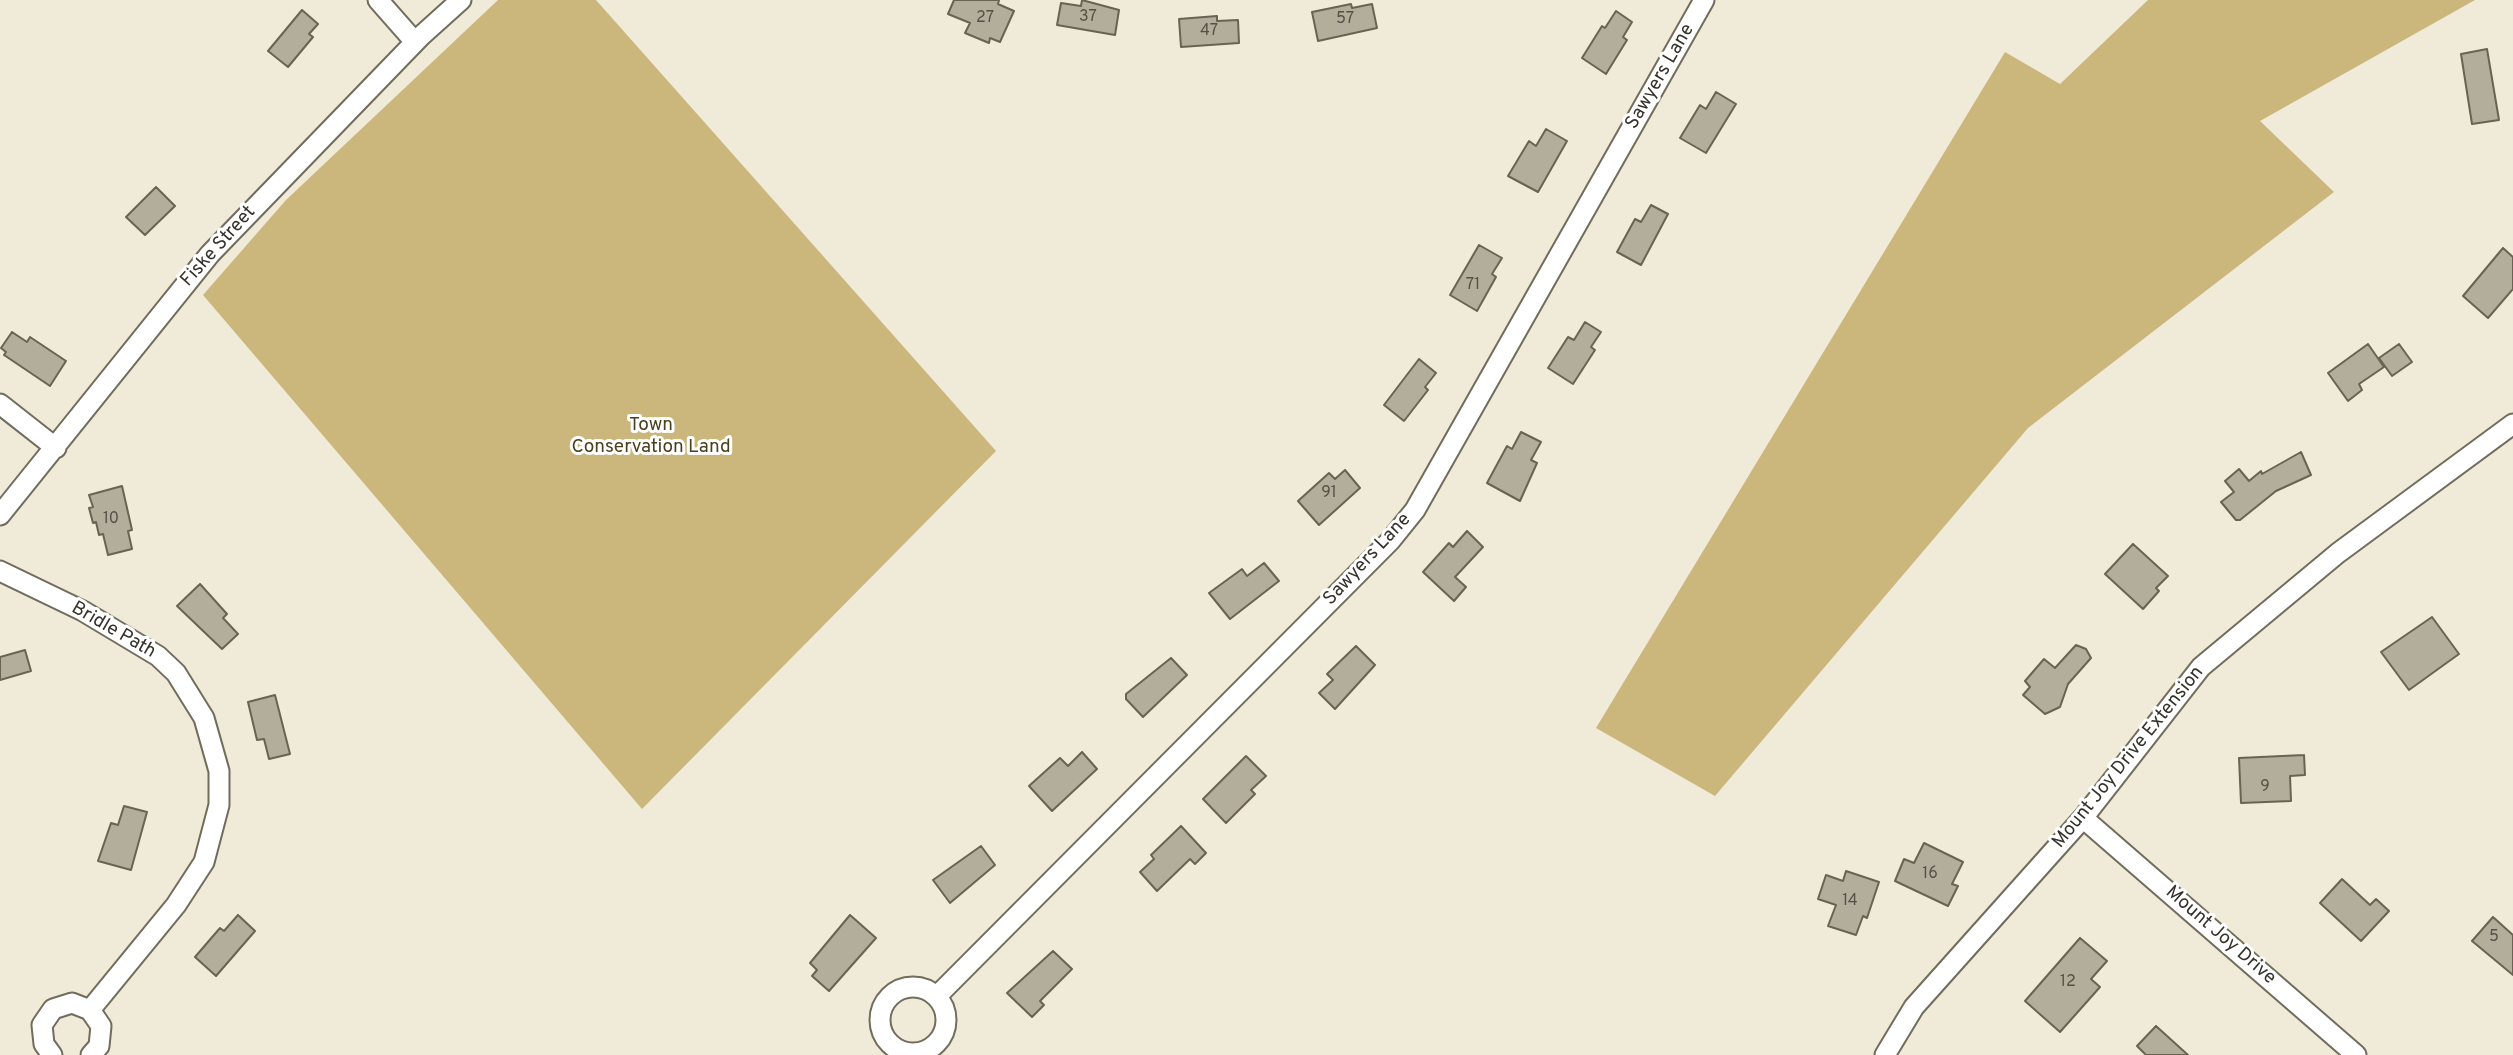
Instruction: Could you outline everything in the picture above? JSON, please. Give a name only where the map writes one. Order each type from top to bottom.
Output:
[{"type":"street","points":[[378,0],[415,42]]},
{"type":"street","name":"Fiske Street","points":[[0,515],[210,254],[415,42],[461,0]]},
{"type":"street","name":"Sawyers Lane","points":[[937,996],[1390,541],[1415,510],[1704,0]]},
{"type":"street","points":[[0,404],[56,448]]},
{"type":"street","name":"Mount Joy Drive Extension","points":[[1885,1055],[1914,1007],[2083,818],[2201,667],[2338,553],[2513,424]]},
{"type":"street","name":"Bridle Path","points":[[0,571],[82,611],[158,656],[176,673],[204,718],[219,771],[219,805],[204,862],[176,905],[90,1010]]},
{"type":"street","name":"Mount Joy Drive","points":[[2083,818],[2356,1055]]},
{"type":"street","points":[[51,1055],[41,1035],[46,1016],[53,1009],[72,1003],[90,1010],[101,1026],[101,1036],[91,1055]]},
{"type":"green space","name":"Town Conservation Land","points":[[498,0],[596,0],[996,451],[642,809],[203,295],[286,200]]},
{"type":"green space","points":[[2148,0],[2475,0],[2260,121],[2334,192],[2028,428],[1715,796],[1596,728],[2005,52],[2060,84]]},
{"type":"building","points":[[954,0],[999,0],[998,4],[1014,11],[1000,42],[990,38],[989,43],[965,33],[970,23],[948,14]]},
{"type":"building","points":[[1082,0],[1119,10],[1115,35],[1057,25],[1061,3],[1081,6]]},
{"type":"building","points":[[1351,4],[1352,8],[1372,4],[1377,28],[1318,41],[1312,12]]},
{"type":"building","points":[[302,10],[318,24],[309,34],[313,37],[288,67],[268,51]]},
{"type":"building","points":[[1616,11],[1632,22],[1623,37],[1627,40],[1606,74],[1582,58],[1602,26],[1605,28]]},
{"type":"building","points":[[1217,16],[1217,21],[1238,20],[1239,43],[1181,47],[1179,19]]},
{"type":"building","points":[[2487,49],[2499,120],[2472,124],[2461,54]]},
{"type":"building","points":[[1716,92],[1736,104],[1706,153],[1680,138],[1700,105],[1706,109]]},
{"type":"building","points":[[1546,129],[1567,141],[1538,192],[1508,176],[1529,141],[1536,146]]},
{"type":"building","points":[[156,187],[175,206],[145,235],[126,217]]},
{"type":"building","points":[[1651,205],[1668,214],[1641,265],[1617,252],[1635,219],[1641,222]]},
{"type":"building","points":[[1479,245],[1502,258],[1492,274],[1496,277],[1477,311],[1450,295]]},
{"type":"building","points":[[2503,248],[2513,257],[2513,289],[2488,318],[2463,296]]},
{"type":"building","points":[[1585,322],[1601,332],[1591,347],[1595,350],[1573,384],[1548,368],[1568,337],[1574,340]]},
{"type":"building","points":[[12,332],[27,342],[30,337],[66,361],[50,386],[4,355],[6,352],[1,348]]},
{"type":"building","points":[[2368,344],[2384,367],[2359,384],[2362,390],[2348,401],[2328,373]]},
{"type":"building","points":[[2399,344],[2412,362],[2392,376],[2379,358]]},
{"type":"building","points":[[1419,359],[1436,373],[1425,387],[1428,390],[1404,421],[1384,405]]},
{"type":"building","points":[[1521,432],[1541,442],[1531,460],[1537,463],[1520,501],[1487,483],[1507,446],[1512,449]]},
{"type":"building","points":[[2301,452],[2311,475],[2276,491],[2240,520],[2236,520],[2221,502],[2234,492],[2225,481],[2239,469],[2249,481],[2261,471],[2262,474]]},
{"type":"building","points":[[1345,470],[1360,488],[1319,525],[1298,501],[1329,473],[1335,479]]},
{"type":"building","points":[[122,486],[132,530],[128,531],[132,549],[108,555],[103,534],[99,535],[96,522],[93,523],[89,508],[93,507],[89,495]]},
{"type":"building","points":[[1467,531],[1483,547],[1455,577],[1466,587],[1454,601],[1423,572],[1449,543],[1453,547]]},
{"type":"building","points":[[2133,544],[2168,576],[2156,588],[2159,591],[2143,609],[2105,574]]},
{"type":"building","points":[[1264,563],[1279,581],[1230,619],[1209,593],[1242,569],[1247,576]]},
{"type":"building","points":[[200,584],[227,614],[223,618],[238,634],[222,649],[177,606]]},
{"type":"building","points":[[2432,617],[2459,654],[2409,690],[2381,652]]},
{"type":"building","points":[[2076,645],[2086,649],[2091,658],[2068,684],[2060,707],[2045,714],[2023,695],[2030,687],[2025,681],[2044,659],[2055,668]]},
{"type":"building","points":[[1356,646],[1375,665],[1335,709],[1319,693],[1333,680],[1327,674]]},
{"type":"building","points":[[25,650],[31,671],[0,680],[0,657]]},
{"type":"building","points":[[1171,658],[1187,675],[1143,717],[1126,699],[1126,694]]},
{"type":"building","points":[[275,695],[290,754],[269,759],[264,739],[257,740],[248,702]]},
{"type":"building","points":[[1082,752],[1097,769],[1052,811],[1029,786],[1060,758],[1068,766]]},
{"type":"building","points":[[2304,755],[2305,775],[2290,776],[2291,801],[2241,803],[2239,758]]},
{"type":"building","points":[[1246,756],[1266,776],[1251,790],[1255,794],[1226,823],[1203,799]]},
{"type":"building","points":[[124,806],[147,812],[131,870],[98,861],[111,823],[118,825]]},
{"type":"building","points":[[1181,826],[1206,853],[1195,864],[1190,859],[1157,891],[1140,872],[1154,859],[1151,855]]},
{"type":"building","points":[[1924,843],[1963,862],[1952,884],[1958,886],[1948,906],[1895,881],[1904,859],[1914,863]]},
{"type":"building","points":[[981,846],[995,865],[950,903],[933,880]]},
{"type":"building","points":[[1846,871],[1879,882],[1867,918],[1863,916],[1856,935],[1828,926],[1836,905],[1818,899],[1826,875],[1843,881]]},
{"type":"building","points":[[2342,879],[2370,905],[2376,899],[2389,911],[2361,941],[2320,903]]},
{"type":"building","points":[[238,915],[255,931],[216,976],[195,957],[220,928],[224,931]]},
{"type":"building","points":[[850,915],[876,938],[829,991],[812,976],[817,970],[810,963]]},
{"type":"building","points":[[2493,917],[2513,935],[2513,975],[2472,941]]},
{"type":"building","points":[[2080,938],[2107,961],[2091,979],[2100,987],[2060,1032],[2025,1001]]},
{"type":"building","points":[[1053,951],[1072,969],[1040,1001],[1044,1005],[1032,1017],[1007,993]]},
{"type":"building","points":[[2156,1026],[2188,1055],[2146,1055],[2137,1046]]}]
